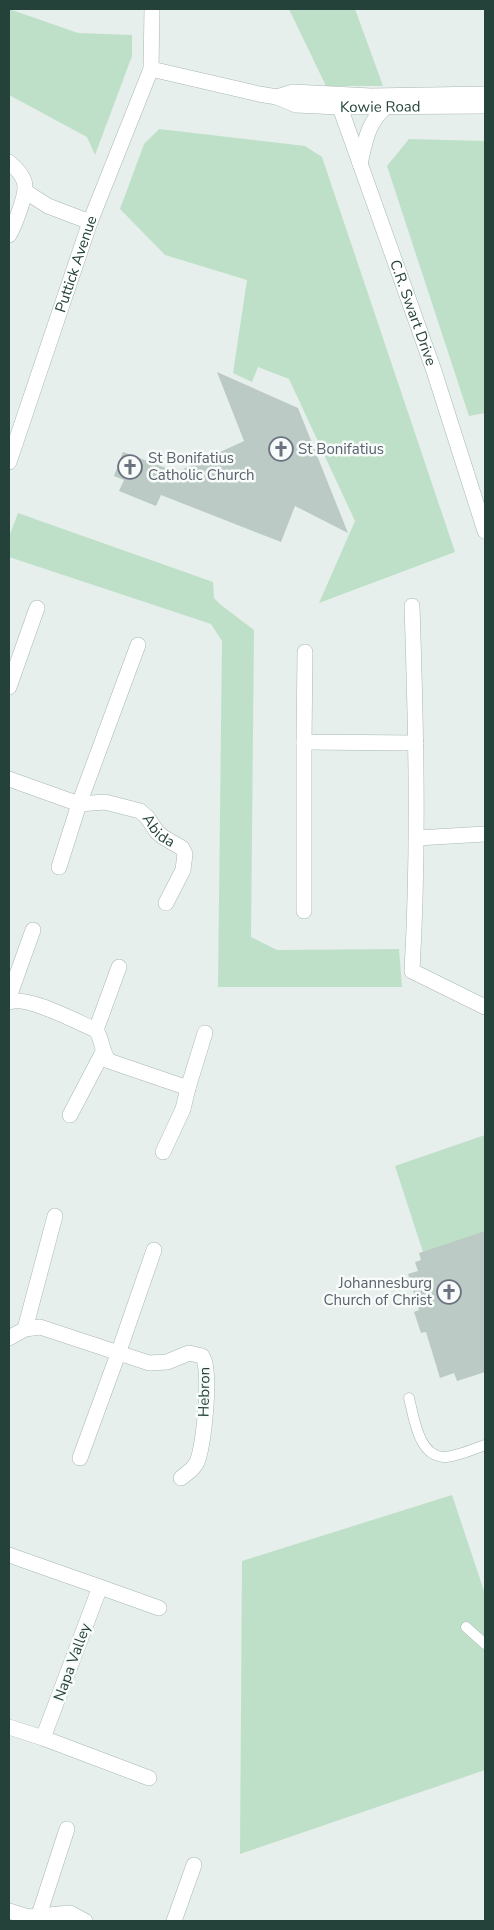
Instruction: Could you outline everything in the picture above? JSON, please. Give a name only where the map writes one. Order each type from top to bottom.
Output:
[{"type":"street","points":[[151,69],[152,9]]},
{"type":"street","name":"Kowie Road","points":[[151,69],[277,97],[296,104],[485,94]]},
{"type":"street","name":"Puttick Avenue","points":[[9,462],[90,222],[151,69]]},
{"type":"street","name":"Kowie Road","points":[[338,102],[387,106],[485,106]]},
{"type":"street","name":"C.R. Swart Drive","points":[[338,102],[434,371],[485,531]]},
{"type":"street","points":[[360,164],[367,132],[378,113],[387,106]]},
{"type":"street","points":[[9,162],[21,174],[26,192],[9,235]]},
{"type":"street","points":[[26,192],[48,206],[90,222]]},
{"type":"street","points":[[412,606],[417,838],[412,971],[485,1008]]},
{"type":"street","points":[[9,687],[37,608]]},
{"type":"street","points":[[59,867],[79,804],[138,645]]},
{"type":"street","points":[[304,652],[304,911]]},
{"type":"street","points":[[304,742],[416,742]]},
{"type":"street","name":"Abida","points":[[9,780],[79,804],[105,802],[140,812],[147,817],[163,837],[182,848],[185,860],[183,870],[166,903]]},
{"type":"street","points":[[417,838],[485,834]]},
{"type":"street","points":[[9,997],[33,930]]},
{"type":"street","points":[[96,1030],[119,967]]},
{"type":"street","points":[[9,1002],[15,1000],[31,1002],[96,1030],[100,1036],[103,1052],[109,1061],[188,1088]]},
{"type":"street","points":[[162,1152],[183,1109],[205,1033]]},
{"type":"street","points":[[70,1114],[103,1052]]},
{"type":"street","points":[[25,1329],[55,1216]]},
{"type":"street","points":[[80,1458],[154,1250]]},
{"type":"street","name":"Hebron","points":[[9,1338],[25,1329],[34,1327],[46,1328],[149,1363],[167,1362],[189,1353],[199,1355],[205,1360],[208,1378],[202,1449],[196,1465],[181,1478]]},
{"type":"street","points":[[9,1555],[159,1608]]},
{"type":"street","name":"Napa Valley","points":[[43,1738],[100,1587]]},
{"type":"street","points":[[9,1726],[149,1778]]},
{"type":"street","points":[[41,1918],[67,1828]]},
{"type":"street","points":[[174,1921],[194,1865]]},
{"type":"street","points":[[9,1911],[28,1917],[41,1918],[54,1914],[70,1913],[85,1921]]},
{"type":"lane","points":[[408,1398],[423,1445],[429,1452],[445,1457],[485,1446]]},
{"type":"lane","points":[[466,1627],[485,1644]]},
{"type":"green space","points":[[9,9],[78,33],[132,35],[132,56],[95,155],[87,137],[9,95]]},
{"type":"green space","points":[[289,9],[355,9],[383,86],[326,86]]},
{"type":"green space","points":[[159,129],[305,146],[322,157],[455,552],[319,603],[355,521],[289,379],[258,367],[252,382],[233,373],[247,280],[165,255],[120,209],[144,144]]},
{"type":"green space","points":[[409,139],[485,141],[485,413],[469,416],[387,166]]},
{"type":"green space","points":[[18,513],[213,582],[214,598],[254,630],[251,937],[277,950],[399,949],[402,987],[218,987],[222,641],[211,624],[9,557],[9,537]]},
{"type":"green space","points":[[485,1135],[485,1234],[484,1232],[423,1252],[395,1166]]},
{"type":"green space","points":[[452,1495],[485,1594],[485,1770],[240,1854],[242,1561]]},
{"type":"building","points":[[217,372],[298,408],[348,533],[295,506],[281,542],[161,495],[156,506],[119,491],[124,480],[114,476],[123,452],[177,472],[244,441]]},
{"type":"building","name":"Johannesburg Church of Christ","points":[[485,1231],[485,1372],[457,1381],[454,1373],[440,1378],[426,1332],[421,1333],[414,1312],[419,1310],[408,1274],[418,1271],[415,1262],[421,1260],[419,1253]]},
{"type":"place","name":"St Bonifatius","points":[[281,449]]},
{"type":"place","name":"St Bonifatius Catholic Church","points":[[130,467]]},
{"type":"place","name":"Johannesburg Church of Christ","points":[[449,1292]]}]
